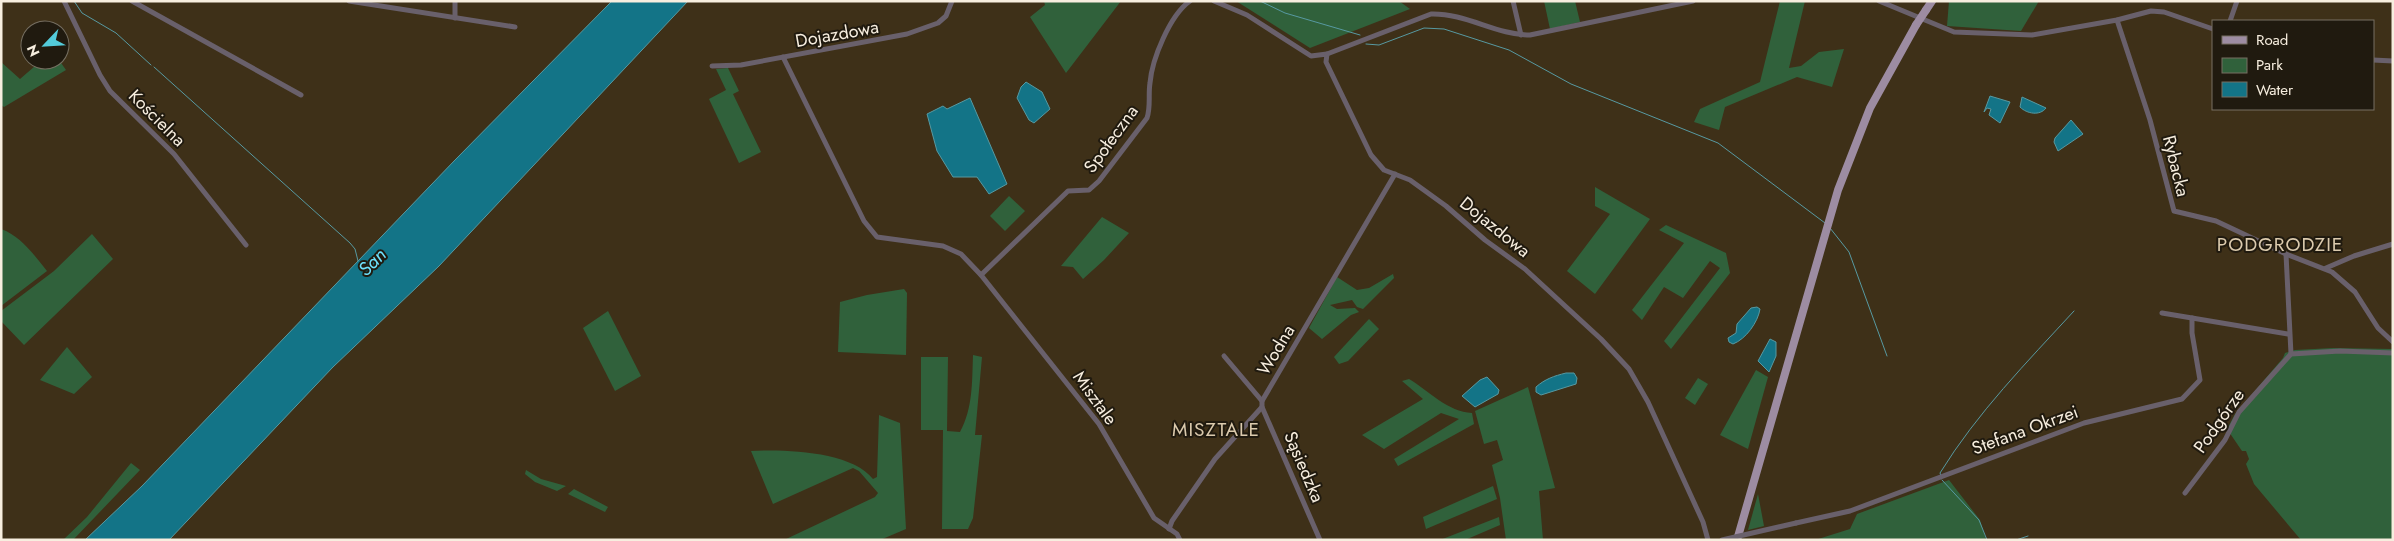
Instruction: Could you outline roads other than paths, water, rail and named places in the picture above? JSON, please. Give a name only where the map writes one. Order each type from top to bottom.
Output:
[{"type":"main road","points":[[1737,540],[1831,213],[1867,115],[1883,82],[1932,1]]},
{"type":"street","name":"Kościelna","points":[[64,1],[100,75],[110,91],[174,154],[246,245]]},
{"type":"street","points":[[132,1],[172,25],[301,95]]},
{"type":"street","points":[[349,1],[515,27]]},
{"type":"street","points":[[454,18],[455,1]]},
{"type":"street","name":"Dojazdowa","points":[[712,66],[741,65],[907,34],[938,23],[946,16],[952,1]]},
{"type":"street","name":"Społeczna","points":[[981,275],[1068,191],[1089,190],[1099,181],[1147,118],[1150,107],[1150,82],[1158,51],[1174,18],[1190,1]]},
{"type":"street","points":[[1214,1],[1247,14],[1311,56],[1326,62]]},
{"type":"street","points":[[1513,1],[1521,35]]},
{"type":"street","points":[[1311,56],[1326,54],[1431,14],[1447,14],[1502,32],[1521,35],[1556,30],[1693,1]]},
{"type":"street","points":[[2230,20],[2237,1]]},
{"type":"street","points":[[1881,2],[1954,32],[2022,36],[2117,20],[2151,11],[2164,12],[2212,29]]},
{"type":"street","name":"Rybacka","points":[[2117,20],[2150,120],[2174,211],[2216,221],[2286,254],[2326,268],[2345,281],[2355,292],[2378,328],[2393,342]]},
{"type":"street","name":"Dojazdowa","points":[[1326,54],[1326,62],[1371,155],[1384,170],[1410,180],[1446,206],[1485,240],[1525,269],[1601,339],[1629,369],[1652,410],[1703,522],[1708,540]]},
{"type":"street","name":"Misztale","points":[[783,57],[864,221],[877,237],[943,246],[962,254],[981,275],[1099,424],[1154,518],[1177,534],[1180,540]]},
{"type":"street","points":[[2374,60],[2393,61]]},
{"type":"street","name":"Wodna","points":[[1169,529],[1172,521],[1215,458],[1262,404],[1395,174]]},
{"type":"street","points":[[2326,268],[2354,256],[2393,244]]},
{"type":"street","points":[[2286,254],[2288,334],[2291,354],[2340,351],[2393,353]]},
{"type":"street","points":[[2162,313],[2288,334]]},
{"type":"street","name":"Stefana Okrzei","points":[[1722,540],[1850,511],[2084,423],[2182,399],[2200,380],[2192,332],[2192,318]]},
{"type":"street","name":"Podgórze","points":[[2184,493],[2225,440],[2239,412],[2291,354]]},
{"type":"street","name":"Sąsiedzka","points":[[1224,356],[1262,404],[1320,540]]},
{"type":"water","name":"San","points":[[612,1],[688,1],[439,266],[333,367],[169,540],[85,540],[142,486],[455,160]]},
{"type":"water","points":[[1026,82],[1042,92],[1050,109],[1034,123],[1029,120],[1017,98],[1021,87]]},
{"type":"water","points":[[1990,96],[2010,102],[2000,123],[1989,115],[1991,109],[1987,108],[1984,112]]},
{"type":"water","points":[[2022,97],[2046,108],[2037,113],[2026,111],[2020,107]]},
{"type":"water","points":[[970,98],[1007,184],[989,194],[977,177],[953,177],[937,151],[927,114],[943,106],[947,109]]},
{"type":"water","points":[[2071,120],[2083,134],[2058,151],[2054,142],[2055,138]]},
{"type":"water","points":[[1757,307],[1760,309],[1759,314],[1751,329],[1738,342],[1733,344],[1729,342],[1728,338],[1736,333],[1737,324],[1751,308]]},
{"type":"water","points":[[1770,339],[1776,342],[1776,356],[1769,372],[1758,361]]},
{"type":"water","points":[[1566,373],[1574,373],[1577,378],[1576,384],[1541,395],[1536,392],[1536,387],[1543,382]]},
{"type":"water","points":[[1487,377],[1499,390],[1498,394],[1475,407],[1462,396],[1480,380]]},
{"type":"waterway","points":[[74,1],[82,13],[116,33],[151,65]]},
{"type":"waterway","points":[[1260,1],[1285,13],[1360,35]]},
{"type":"waterway","points":[[1366,44],[1379,45],[1424,28],[1444,29],[1509,50],[1571,84],[1718,143],[1825,223]]},
{"type":"waterway","name":"San","points":[[154,67],[350,243],[355,249],[358,261]]},
{"type":"waterway","points":[[1830,228],[1849,252],[1887,356]]},
{"type":"waterway","points":[[1941,476],[1940,473],[1954,451],[1986,409],[2074,311]]},
{"type":"waterway","points":[[1942,480],[1979,520],[1987,540]]},
{"type":"waterway","points":[[2016,540],[2028,536]]},
{"type":"district","name":"PODGRODZIE","points":[[2280,244]]},
{"type":"district","name":"MISZTALE","points":[[1216,429]]}]
